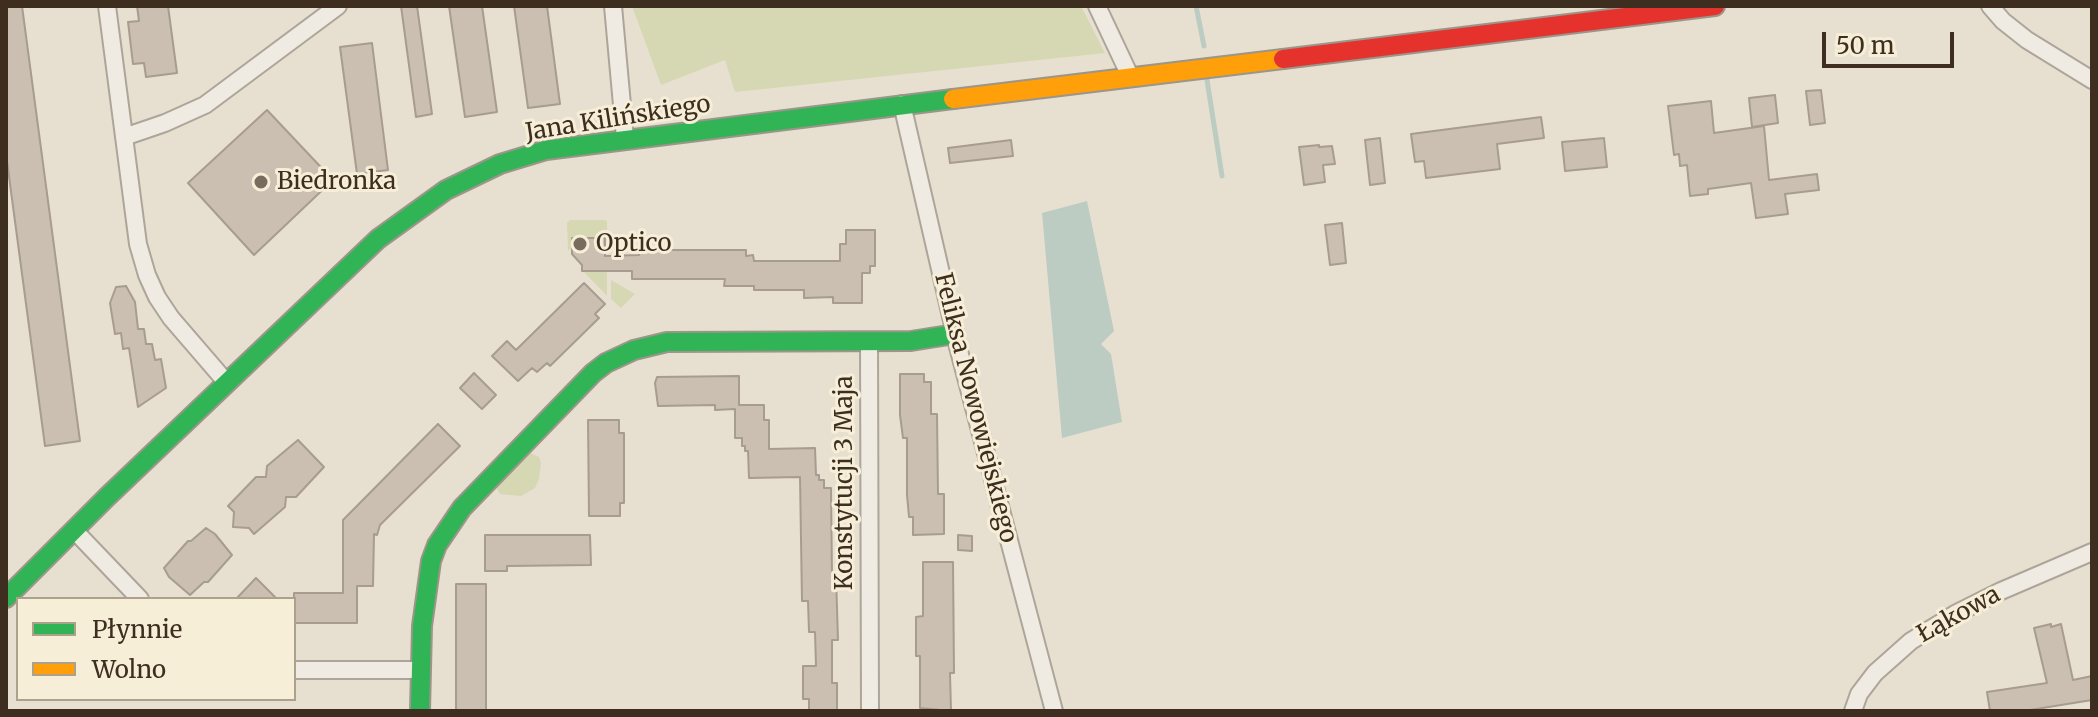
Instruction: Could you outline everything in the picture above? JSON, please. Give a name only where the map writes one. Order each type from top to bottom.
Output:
[{"type":"main road","name":"Jana Kilińskiego","points":[[6,598],[378,239],[446,190],[500,164],[546,150],[625,138],[1715,6]]},
{"type":"main road","name":"Konstytucji 3 Maja","points":[[869,342],[922,340],[955,334]]},
{"type":"main road","points":[[420,711],[419,670],[427,581],[431,561],[442,538],[462,508],[593,373],[634,350],[667,342],[869,342]]},
{"type":"street","points":[[107,6],[138,244],[148,280],[171,318],[227,383]]},
{"type":"street","points":[[124,137],[205,105],[338,6]]},
{"type":"street","points":[[613,6],[625,138]]},
{"type":"street","points":[[1097,6],[1130,76]]},
{"type":"street","points":[[1990,6],[2027,40],[2092,80]]},
{"type":"street","name":"Feliksa Nowowiejskiego","points":[[902,104],[955,334],[1054,711]]},
{"type":"street","name":"Konstytucji 3 Maja","points":[[869,342],[870,711]]},
{"type":"street","points":[[74,530],[138,597]]},
{"type":"street","name":"Łąkowa","points":[[1853,711],[1859,694],[1875,673],[1911,641],[2001,591],[2092,552]]},
{"type":"street","points":[[296,670],[419,670]]},
{"type":"green space","points":[[632,6],[1081,6],[1105,53],[735,92],[725,60],[661,85]]},
{"type":"green space","points":[[570,220],[607,221],[607,242],[605,238],[568,250],[567,223]]},
{"type":"green space","points":[[584,272],[607,272],[607,296]]},
{"type":"green space","points":[[611,280],[635,294],[621,308],[611,299]]},
{"type":"green space","points":[[530,453],[539,457],[541,463],[535,488],[521,496],[500,494],[496,487]]},
{"type":"shaded area","points":[[1087,201],[1114,331],[1101,344],[1111,354],[1122,422],[1062,438],[1042,213]]},
{"type":"building","points":[[6,6],[22,6],[80,441],[45,446],[6,154]]},
{"type":"building","points":[[137,6],[168,6],[177,73],[146,77],[144,63],[133,64],[128,22],[139,21]]},
{"type":"building","points":[[401,6],[417,6],[432,114],[416,117]]},
{"type":"building","points":[[449,6],[482,6],[497,112],[465,117]]},
{"type":"building","points":[[514,6],[547,6],[560,104],[528,108]]},
{"type":"building","points":[[372,43],[388,170],[357,174],[340,47]]},
{"type":"building","points":[[1821,90],[1825,123],[1810,125],[1806,91]]},
{"type":"building","points":[[1775,95],[1778,123],[1752,127],[1749,98]]},
{"type":"building","points":[[1711,101],[1714,133],[1764,126],[1769,180],[1817,174],[1819,190],[1785,194],[1788,214],[1756,218],[1751,183],[1708,189],[1708,194],[1690,196],[1687,165],[1680,166],[1679,154],[1674,155],[1668,106]]},
{"type":"building","name":"Biedronka","points":[[267,110],[333,180],[254,255],[188,183]]},
{"type":"building","points":[[1541,117],[1544,138],[1497,144],[1500,169],[1426,178],[1424,161],[1415,162],[1411,134]]},
{"type":"building","points":[[1380,138],[1385,183],[1370,185],[1365,140]]},
{"type":"building","points":[[1604,138],[1607,167],[1565,171],[1562,142]]},
{"type":"building","points":[[1011,140],[1013,156],[950,163],[948,148]]},
{"type":"building","points":[[1332,146],[1335,164],[1323,165],[1325,182],[1304,185],[1299,147]]},
{"type":"building","points":[[1342,223],[1346,263],[1330,265],[1325,225]]},
{"type":"building","points":[[846,230],[875,230],[875,266],[870,266],[870,273],[862,273],[862,303],[833,303],[833,297],[804,298],[804,290],[754,290],[754,286],[724,286],[725,279],[632,279],[632,271],[582,271],[582,265],[572,254],[572,238],[605,238],[605,256],[639,255],[639,250],[746,250],[746,256],[753,255],[754,261],[840,261],[840,244],[846,244]]},
{"type":"building","points":[[584,283],[605,304],[595,314],[599,318],[550,366],[547,363],[537,372],[532,368],[518,381],[492,356],[507,341],[516,350]]},
{"type":"building","points":[[126,286],[135,302],[138,329],[144,329],[146,344],[152,344],[155,360],[161,359],[166,388],[138,407],[129,348],[123,349],[121,333],[115,334],[110,303],[116,287]]},
{"type":"building","points":[[474,373],[496,395],[482,409],[460,388]]},
{"type":"building","points":[[900,374],[924,374],[924,382],[931,382],[931,414],[937,414],[938,494],[944,494],[944,534],[913,535],[913,517],[909,517],[907,495],[907,438],[903,438],[900,415]]},
{"type":"building","points":[[739,376],[739,405],[764,405],[764,420],[769,420],[769,449],[815,448],[816,475],[819,475],[819,480],[824,480],[824,488],[831,488],[832,576],[836,576],[838,640],[832,640],[832,683],[837,683],[837,711],[809,711],[809,699],[803,699],[803,666],[816,666],[815,632],[809,632],[808,601],[802,601],[800,477],[749,478],[748,451],[742,446],[742,438],[735,438],[735,409],[715,410],[715,405],[658,406],[657,377]]},
{"type":"building","points":[[588,420],[619,420],[619,433],[624,433],[624,503],[620,503],[620,516],[589,516]]},
{"type":"building","points":[[438,424],[460,446],[380,525],[377,535],[374,534],[373,586],[357,586],[357,623],[296,623],[294,593],[343,593],[343,520]]},
{"type":"building","points":[[298,440],[324,467],[296,497],[286,497],[285,507],[254,534],[249,528],[233,527],[234,512],[228,506],[256,477],[266,477],[267,466]]},
{"type":"building","points":[[206,528],[232,555],[208,582],[190,595],[169,577],[164,568],[188,541]]},
{"type":"building","points":[[485,535],[590,535],[591,565],[507,566],[507,571],[485,571]]},
{"type":"building","points":[[958,535],[972,536],[972,551],[958,550]]},
{"type":"building","points":[[923,562],[953,562],[954,673],[950,673],[951,711],[920,708],[916,617],[923,616]]},
{"type":"building","points":[[256,578],[275,597],[238,597]]},
{"type":"building","points":[[456,584],[486,584],[486,711],[456,711]]},
{"type":"building","points":[[2051,624],[2051,627],[2061,624],[2073,680],[2092,676],[2092,700],[2024,711],[1990,711],[1987,692],[2047,683],[2034,628]]},
{"type":"waterway","points":[[1196,6],[1204,46]]},
{"type":"waterway","points":[[1207,80],[1222,176]]},
{"type":"traffic: fast","points":[[6,598],[107,497],[378,239],[446,190],[500,164],[546,150],[953,99]]},
{"type":"traffic: fast","points":[[420,711],[422,626],[431,561],[437,545],[462,508],[606,363],[634,350],[667,342],[911,341],[955,334]]},
{"type":"traffic: slow","points":[[953,99],[1283,59]]},
{"type":"traffic: jam","points":[[1283,59],[1715,6]]},
{"type":"place","name":"Biedronka","points":[[261,182]]},
{"type":"place","name":"Optico","points":[[580,244]]}]
